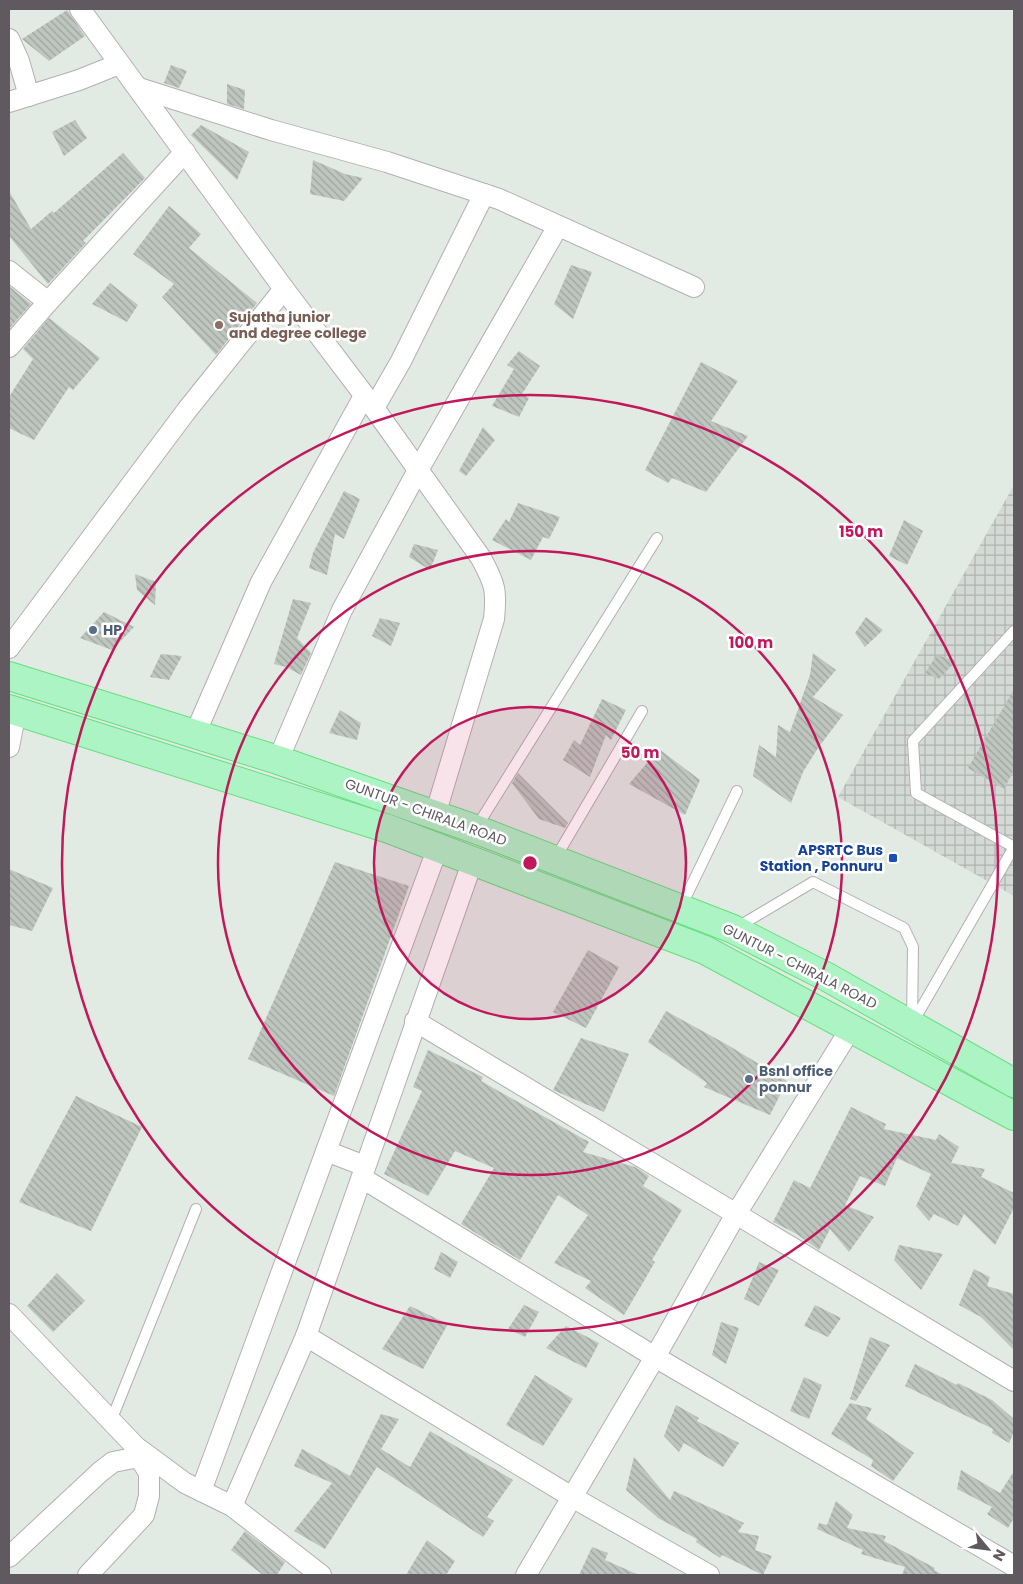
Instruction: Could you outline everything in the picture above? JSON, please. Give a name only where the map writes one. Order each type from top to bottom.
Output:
[{"type":"main road","name":"GUNTUR - CHIRALA ROAD","points":[[9,676],[278,760],[475,829],[733,929],[827,977],[1014,1083]]},
{"type":"main road","name":"GUNTUR - CHIRALA ROAD","points":[[12,710],[389,829],[705,950],[1014,1116]]},
{"type":"street","points":[[80,9],[118,64],[139,88],[284,290],[369,402],[417,472],[481,558],[492,579],[497,596],[494,619],[435,815]]},
{"type":"street","points":[[9,39],[19,60],[29,96]]},
{"type":"street","points":[[9,102],[118,64]]},
{"type":"street","points":[[139,88],[271,130],[387,162],[484,194],[694,287]]},
{"type":"street","points":[[9,347],[185,152]]},
{"type":"street","points":[[194,734],[261,582],[369,402],[401,361],[484,194]]},
{"type":"street","points":[[278,760],[342,610],[417,472],[558,226]]},
{"type":"street","points":[[9,271],[48,302]]},
{"type":"street","points":[[9,648],[187,410],[284,290]]},
{"type":"street","points":[[9,747],[12,710]]},
{"type":"street","points":[[201,1491],[438,847]]},
{"type":"street","points":[[232,1506],[306,1336],[473,860]]},
{"type":"street","points":[[415,1021],[1014,1381]]},
{"type":"street","points":[[526,1575],[655,1357],[736,1214],[851,1028]]},
{"type":"street","points":[[326,1151],[364,1172],[655,1357],[1010,1565]]},
{"type":"street","points":[[9,1314],[111,1421],[141,1459],[184,1483],[232,1506],[320,1575]]},
{"type":"street","points":[[306,1336],[572,1497],[708,1575]]},
{"type":"street","points":[[9,1557],[107,1467],[124,1459],[141,1459]]},
{"type":"street","points":[[88,1575],[144,1516],[149,1496],[141,1459]]},
{"type":"lane","points":[[475,829],[656,538]]},
{"type":"lane","points":[[912,1025],[1014,847],[916,793],[913,742],[1014,631]]},
{"type":"lane","points":[[554,859],[642,711]]},
{"type":"lane","points":[[680,908],[737,791]]},
{"type":"lane","points":[[733,929],[813,882],[889,919],[904,928],[913,947],[912,1025]]},
{"type":"lane","points":[[111,1421],[196,1209]]},
{"type":"shaded area","points":[[1014,485],[1014,896],[838,797]]},
{"type":"building","points":[[67,10],[85,36],[49,61],[22,39]]},
{"type":"building","points":[[171,65],[187,71],[179,88],[164,83]]},
{"type":"building","points":[[227,84],[245,90],[244,109],[227,104]]},
{"type":"building","points":[[75,120],[87,138],[64,156],[52,132]]},
{"type":"building","points":[[201,125],[249,152],[237,180],[191,135]]},
{"type":"building","points":[[123,153],[145,178],[83,241],[86,243],[48,284],[9,236],[9,191],[31,229],[52,211],[54,213]]},
{"type":"building","points":[[313,160],[345,174],[363,178],[344,201],[310,194]]},
{"type":"building","points":[[169,206],[201,234],[189,248],[257,303],[216,355],[162,297],[174,284],[133,254]]},
{"type":"building","points":[[571,265],[592,272],[573,319],[554,304]]},
{"type":"building","points":[[110,283],[138,305],[127,322],[92,304]]},
{"type":"building","points":[[9,286],[31,304],[9,329]]},
{"type":"building","points":[[49,318],[100,358],[73,390],[69,387],[34,440],[9,428],[9,397],[33,359],[23,349]]},
{"type":"building","points":[[519,351],[540,366],[522,394],[529,398],[519,417],[492,406],[514,369],[507,365]]},
{"type":"building","points":[[701,362],[738,381],[711,421],[748,436],[706,492],[672,478],[668,483],[645,470]]},
{"type":"building","points":[[483,427],[495,440],[466,476],[459,471]]},
{"type":"building","points":[[344,491],[360,499],[344,539],[335,534],[327,575],[309,568],[313,553]]},
{"type":"building","points":[[518,503],[560,517],[549,539],[543,537],[531,560],[492,540],[506,519],[509,522]]},
{"type":"building","points":[[904,520],[923,531],[907,565],[889,556]]},
{"type":"building","points":[[414,544],[438,550],[430,570],[409,557]]},
{"type":"building","points":[[135,574],[156,582],[155,605],[137,590]]},
{"type":"building","points":[[293,599],[311,603],[297,638],[311,653],[301,675],[286,667],[274,664]]},
{"type":"building","points":[[104,612],[134,627],[112,650],[80,638]]},
{"type":"building","points":[[866,617],[883,630],[865,647],[855,633]]},
{"type":"building","points":[[380,618],[400,623],[391,646],[372,636]]},
{"type":"building","points":[[813,653],[836,670],[813,697],[843,715],[818,748],[803,772],[791,803],[753,776],[759,745],[776,757],[778,725],[790,732],[810,675]]},
{"type":"building","points":[[161,654],[182,656],[169,680],[150,677]]},
{"type":"building","points":[[937,655],[956,661],[939,679],[925,673]]},
{"type":"building","points":[[1014,689],[1014,770],[1004,789],[968,768]]},
{"type":"building","points":[[602,699],[626,710],[611,740],[606,735],[590,777],[563,760],[574,740],[580,745]]},
{"type":"building","points":[[340,710],[361,723],[357,740],[329,733]]},
{"type":"building","points":[[659,749],[700,780],[685,815],[629,784]]},
{"type":"building","points":[[518,773],[568,823],[565,828],[539,819],[512,783]]},
{"type":"building","points":[[335,862],[409,886],[334,1096],[248,1059]]},
{"type":"building","points":[[9,869],[53,888],[32,931],[9,925]]},
{"type":"building","points":[[588,950],[619,967],[586,1028],[553,1012]]},
{"type":"building","points":[[666,1011],[787,1081],[770,1115],[704,1087],[707,1083],[648,1042]]},
{"type":"building","points":[[581,1038],[629,1054],[604,1112],[553,1090]]},
{"type":"building","points":[[428,1050],[483,1077],[481,1081],[589,1142],[583,1152],[635,1167],[649,1176],[643,1186],[682,1210],[652,1260],[655,1262],[624,1315],[585,1288],[591,1281],[554,1263],[588,1215],[558,1195],[520,1260],[461,1224],[494,1168],[455,1151],[428,1196],[384,1174],[422,1091],[413,1087]]},
{"type":"building","points":[[76,1096],[142,1127],[91,1231],[19,1202]]},
{"type":"building","points":[[851,1107],[886,1124],[884,1129],[936,1140],[939,1134],[959,1147],[951,1163],[985,1169],[981,1177],[1014,1193],[1014,1208],[995,1245],[964,1214],[958,1226],[934,1214],[929,1221],[916,1206],[931,1174],[897,1158],[885,1186],[860,1176],[845,1205],[874,1217],[849,1252],[830,1229],[819,1250],[795,1233],[773,1222],[794,1180],[810,1188]]},
{"type":"building","points":[[899,1245],[943,1254],[921,1290],[894,1260]]},
{"type":"building","points":[[441,1252],[458,1262],[450,1278],[434,1269]]},
{"type":"building","points":[[759,1262],[779,1270],[759,1306],[744,1299]]},
{"type":"building","points":[[974,1269],[990,1277],[987,1286],[1014,1294],[1014,1350],[981,1317],[959,1305]]},
{"type":"building","points":[[57,1273],[85,1301],[53,1332],[27,1306]]},
{"type":"building","points":[[524,1305],[539,1312],[525,1337],[508,1329]]},
{"type":"building","points":[[815,1305],[841,1318],[828,1337],[804,1326]]},
{"type":"building","points":[[410,1306],[448,1324],[423,1369],[382,1349]]},
{"type":"building","points":[[721,1322],[739,1328],[726,1364],[712,1355]]},
{"type":"building","points":[[566,1326],[599,1343],[586,1368],[546,1348]]},
{"type":"building","points":[[870,1337],[890,1345],[856,1401],[850,1399]]},
{"type":"building","points":[[915,1364],[992,1400],[1014,1419],[1014,1432],[1009,1443],[992,1433],[993,1429],[905,1386]]},
{"type":"building","points":[[535,1375],[573,1399],[543,1446],[506,1425]]},
{"type":"building","points":[[804,1377],[822,1385],[809,1419],[790,1411]]},
{"type":"building","points":[[850,1403],[872,1408],[866,1419],[914,1453],[893,1481],[871,1466],[873,1460],[831,1434]]},
{"type":"building","points":[[676,1405],[699,1418],[697,1421],[739,1443],[723,1467],[684,1443],[679,1452],[664,1436]]},
{"type":"building","points":[[381,1414],[399,1419],[381,1449],[410,1467],[430,1431],[513,1480],[487,1517],[494,1521],[483,1537],[377,1467],[325,1549],[294,1531],[332,1483],[294,1466],[302,1449],[350,1476]]},
{"type":"building","points":[[634,1457],[670,1500],[674,1491],[744,1523],[738,1532],[759,1536],[755,1550],[772,1556],[763,1575],[722,1555],[720,1558],[696,1542],[697,1539],[658,1518],[626,1490]]},
{"type":"building","points":[[961,1470],[1000,1493],[1014,1471],[1014,1518],[1008,1528],[987,1514],[992,1507],[957,1489]]},
{"type":"building","points":[[836,1501],[853,1515],[847,1528],[886,1536],[884,1541],[935,1568],[934,1570],[943,1575],[902,1575],[905,1567],[861,1554],[863,1550],[817,1529],[819,1523],[827,1525]]},
{"type":"building","points":[[245,1531],[285,1562],[277,1575],[263,1575],[231,1550]]},
{"type":"building","points":[[427,1540],[455,1561],[446,1575],[406,1575]]},
{"type":"building","points":[[592,1547],[608,1553],[605,1560],[639,1575],[579,1575]]},
{"type":"place","name":"Sujatha junior and degree college","points":[[219,325]]},
{"type":"place","name":"HP","points":[[93,630]]},
{"type":"place","name":"APSRTC Bus Station , Ponnuru","points":[[893,858]]},
{"type":"place","name":"Bsnl office ponnur","points":[[749,1079]]}]
